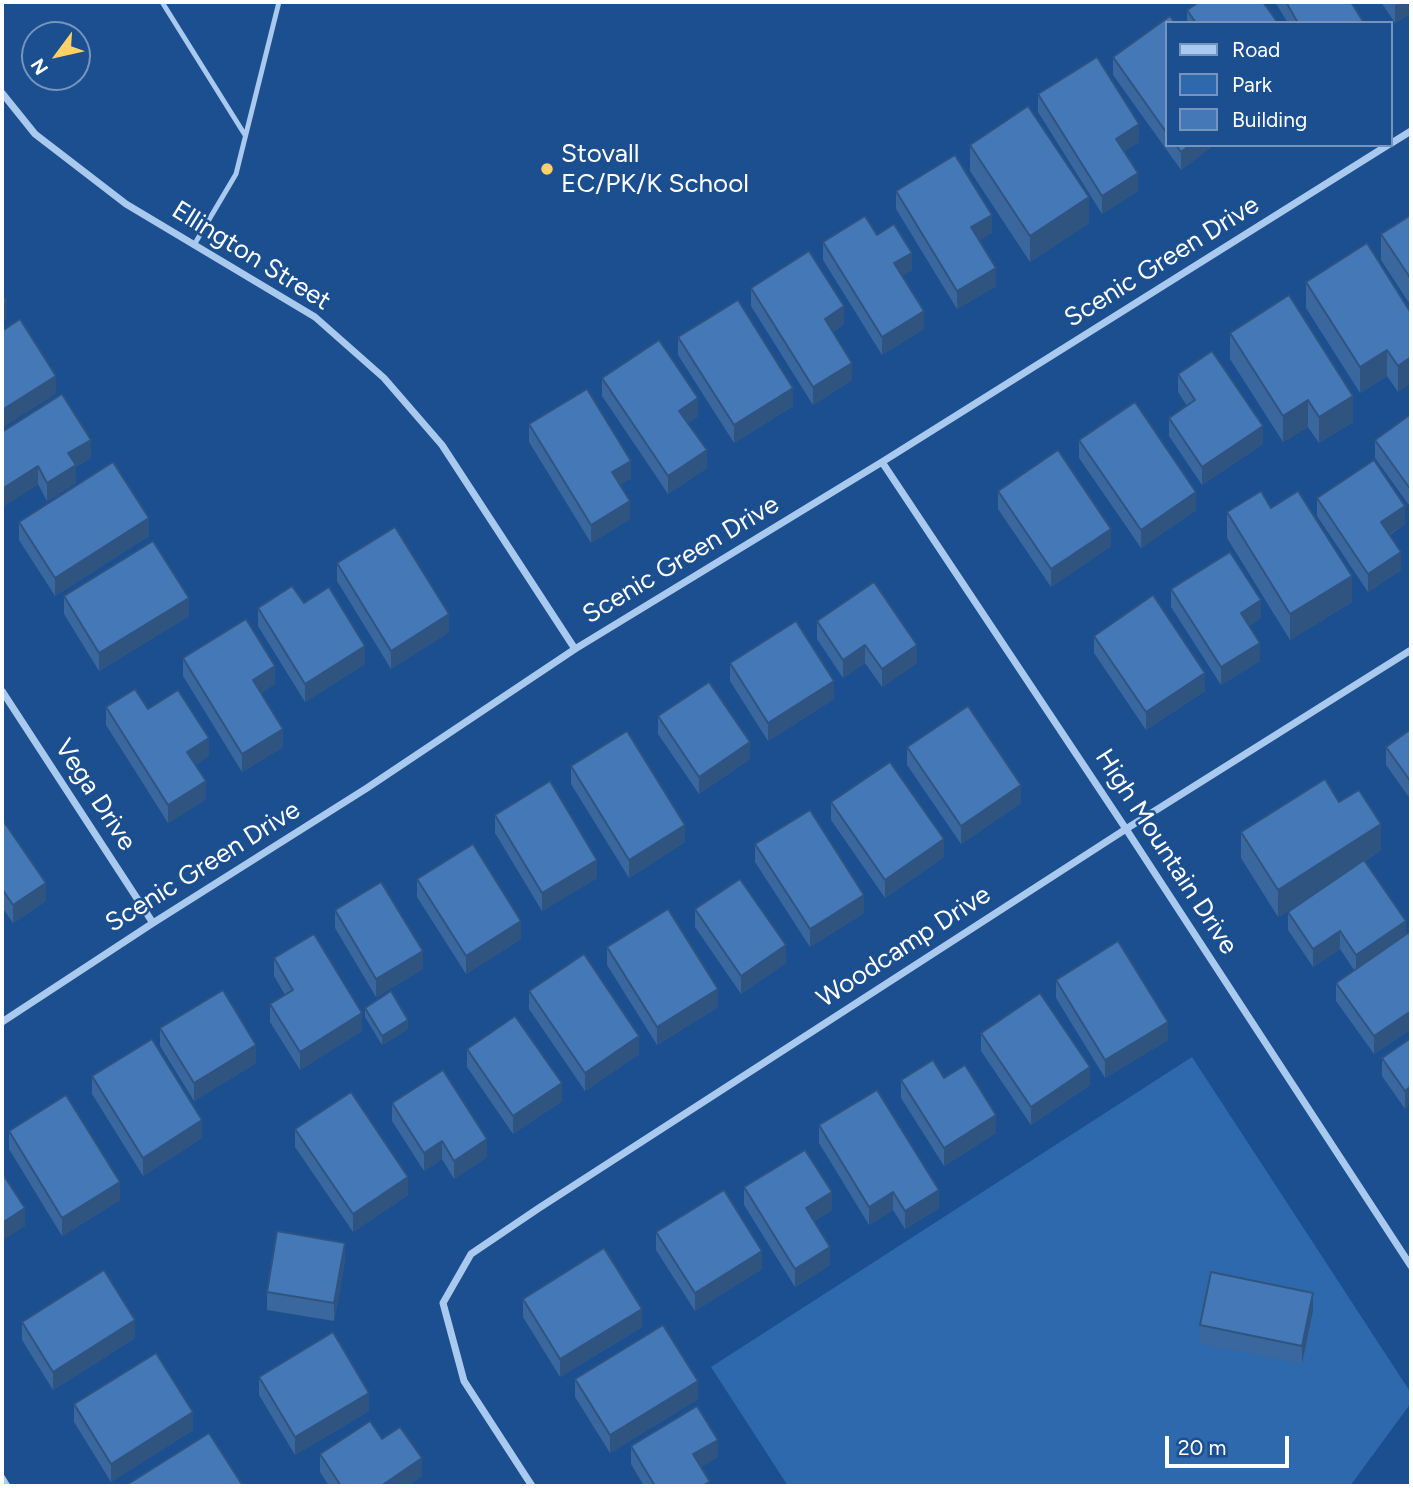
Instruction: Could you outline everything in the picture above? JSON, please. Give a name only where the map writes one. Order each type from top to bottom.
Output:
[{"type":"street","name":"Ellington Street","points":[[2,93],[35,134],[126,204],[315,317],[384,378],[442,445],[575,649]]},
{"type":"street","name":"Scenic Green Drive","points":[[1392,142],[1411,131]]},
{"type":"street","name":"Scenic Green Drive","points":[[2,1021],[367,788],[575,649],[882,462],[1384,147]]},
{"type":"street","name":"High Mountain Drive","points":[[882,462],[1126,829],[1411,1266]]},
{"type":"street","name":"Woodcamp Drive","points":[[532,1486],[464,1381],[443,1303],[471,1254],[1126,829],[1411,650]]},
{"type":"street","name":"Vega Drive","points":[[2,691],[153,923]]},
{"type":"street","points":[[2,1478],[7,1486]]},
{"type":"lane","points":[[162,2],[245,135]]},
{"type":"lane","points":[[194,245],[236,174],[279,2]]},
{"type":"green space","points":[[1192,1057],[1411,1393],[1411,1403],[1350,1486],[788,1486],[711,1367]]},
{"type":"building","points":[[1199,2],[1263,2],[1277,21],[1195,21],[1187,10]]},
{"type":"building","points":[[1286,2],[1351,2],[1363,21],[1297,21]]},
{"type":"building","points":[[1170,16],[1174,21],[1164,21],[1164,129],[1113,57]]},
{"type":"building","points":[[1097,57],[1139,124],[1116,139],[1138,173],[1102,196],[1038,94]]},
{"type":"building","points":[[1028,106],[1089,197],[1030,236],[970,145]]},
{"type":"building","points":[[955,155],[992,215],[971,227],[996,268],[957,291],[896,191]]},
{"type":"building","points":[[1411,215],[1411,279],[1381,234]]},
{"type":"building","points":[[865,216],[877,235],[894,224],[912,253],[894,263],[924,311],[882,337],[823,242]]},
{"type":"building","points":[[1367,243],[1411,313],[1411,357],[1398,366],[1387,350],[1360,367],[1306,282]]},
{"type":"building","points":[[809,251],[844,306],[825,319],[852,363],[813,387],[751,288]]},
{"type":"building","points":[[1289,295],[1353,396],[1319,417],[1308,400],[1283,416],[1230,333]]},
{"type":"building","points":[[738,300],[793,388],[734,425],[678,337]]},
{"type":"building","points":[[20,319],[56,376],[2,410],[2,331]]},
{"type":"building","points":[[659,340],[698,398],[679,411],[707,450],[668,476],[602,378]]},
{"type":"building","points":[[1212,351],[1263,426],[1202,467],[1169,418],[1195,400],[1178,374]]},
{"type":"building","points":[[587,389],[631,461],[612,472],[630,501],[591,525],[529,424]]},
{"type":"building","points":[[62,394],[91,440],[68,453],[76,465],[47,483],[38,466],[2,489],[2,432]]},
{"type":"building","points":[[1135,402],[1196,492],[1141,530],[1079,440]]},
{"type":"building","points":[[1411,414],[1411,490],[1375,440]]},
{"type":"building","points":[[1058,450],[1111,529],[1051,569],[998,491]]},
{"type":"building","points":[[1374,460],[1405,506],[1381,522],[1401,552],[1368,574],[1317,498]]},
{"type":"building","points":[[113,462],[149,518],[55,578],[19,522]]},
{"type":"building","points":[[1261,491],[1271,508],[1298,491],[1352,576],[1290,614],[1227,512]]},
{"type":"building","points":[[395,527],[449,614],[391,651],[337,563]]},
{"type":"building","points":[[153,541],[189,598],[99,653],[64,596]]},
{"type":"building","points":[[1230,552],[1261,600],[1241,613],[1260,643],[1221,667],[1171,589]]},
{"type":"building","points":[[874,582],[917,645],[882,669],[865,645],[843,660],[817,621]]},
{"type":"building","points":[[292,586],[304,603],[329,587],[365,646],[305,684],[258,608]]},
{"type":"building","points":[[1153,595],[1205,673],[1146,712],[1094,636]]},
{"type":"building","points":[[246,619],[275,666],[253,680],[283,729],[242,754],[183,658]]},
{"type":"building","points":[[796,621],[834,681],[768,723],[730,663]]},
{"type":"building","points":[[709,682],[750,742],[699,777],[658,716]]},
{"type":"building","points":[[135,689],[148,709],[178,690],[209,738],[187,752],[206,781],[168,805],[106,707]]},
{"type":"building","points":[[968,706],[1021,785],[961,826],[907,747]]},
{"type":"building","points":[[1411,729],[1411,782],[1386,747]]},
{"type":"building","points":[[627,731],[685,825],[629,860],[571,766]]},
{"type":"building","points":[[890,762],[944,839],[885,880],[831,802]]},
{"type":"building","points":[[1325,779],[1339,802],[1359,790],[1381,824],[1278,890],[1241,832]]},
{"type":"building","points":[[550,781],[597,860],[542,893],[495,815]]},
{"type":"building","points":[[810,810],[864,895],[810,929],[755,844]]},
{"type":"building","points":[[2,819],[46,883],[13,905],[2,889]]},
{"type":"building","points":[[473,844],[521,921],[466,956],[417,879]]},
{"type":"building","points":[[1364,860],[1406,921],[1356,955],[1340,931],[1313,949],[1288,912]]},
{"type":"building","points":[[740,879],[786,945],[741,976],[695,909]]},
{"type":"building","points":[[381,882],[423,951],[376,979],[335,910]]},
{"type":"building","points":[[668,909],[718,989],[657,1027],[607,947]]},
{"type":"building","points":[[1411,931],[1411,1011],[1374,1036],[1336,983]]},
{"type":"building","points":[[314,934],[362,1013],[300,1052],[270,1004],[293,990],[274,958]]},
{"type":"building","points":[[1118,941],[1168,1022],[1105,1060],[1056,980]]},
{"type":"building","points":[[584,954],[639,1036],[585,1073],[529,991]]},
{"type":"building","points":[[223,990],[256,1045],[194,1083],[160,1028]]},
{"type":"building","points":[[391,991],[408,1020],[382,1036],[365,1008]]},
{"type":"building","points":[[1040,993],[1090,1067],[1031,1107],[981,1033]]},
{"type":"building","points":[[515,1016],[562,1083],[513,1116],[467,1049]]},
{"type":"building","points":[[1411,1038],[1411,1086],[1405,1091],[1382,1058]]},
{"type":"building","points":[[152,1039],[202,1120],[143,1158],[92,1076]]},
{"type":"building","points":[[933,1060],[944,1078],[965,1065],[996,1115],[944,1148],[901,1080]]},
{"type":"building","points":[[443,1070],[487,1139],[454,1161],[442,1141],[424,1153],[392,1103]]},
{"type":"building","points":[[877,1090],[939,1190],[905,1211],[893,1192],[869,1207],[819,1125]]},
{"type":"building","points":[[351,1092],[408,1177],[353,1214],[295,1129]]},
{"type":"building","points":[[66,1095],[120,1182],[62,1218],[9,1131]]},
{"type":"building","points":[[805,1150],[832,1192],[806,1208],[830,1247],[795,1269],[744,1187]]},
{"type":"building","points":[[2,1173],[25,1208],[2,1223]]},
{"type":"building","points":[[724,1190],[762,1251],[695,1293],[656,1232]]},
{"type":"building","points":[[277,1231],[345,1243],[334,1303],[267,1292]]},
{"type":"building","points":[[604,1248],[642,1309],[560,1359],[523,1299]]},
{"type":"building","points":[[104,1270],[135,1320],[53,1372],[22,1322]]},
{"type":"building","points":[[1211,1272],[1313,1293],[1302,1346],[1200,1325]]},
{"type":"building","points":[[663,1325],[698,1381],[610,1435],[575,1379]]},
{"type":"building","points":[[333,1332],[369,1393],[295,1437],[259,1377]]},
{"type":"building","points":[[156,1353],[193,1412],[111,1464],[74,1404]]},
{"type":"building","points":[[697,1406],[718,1440],[693,1454],[710,1482],[702,1486],[655,1486],[631,1446]]},
{"type":"building","points":[[370,1421],[382,1439],[400,1427],[422,1458],[381,1486],[341,1486],[320,1454]]},
{"type":"building","points":[[209,1433],[243,1486],[125,1486]]},
{"type":"place","name":"Stovall EC/PK/K School","points":[[547,169]]}]
